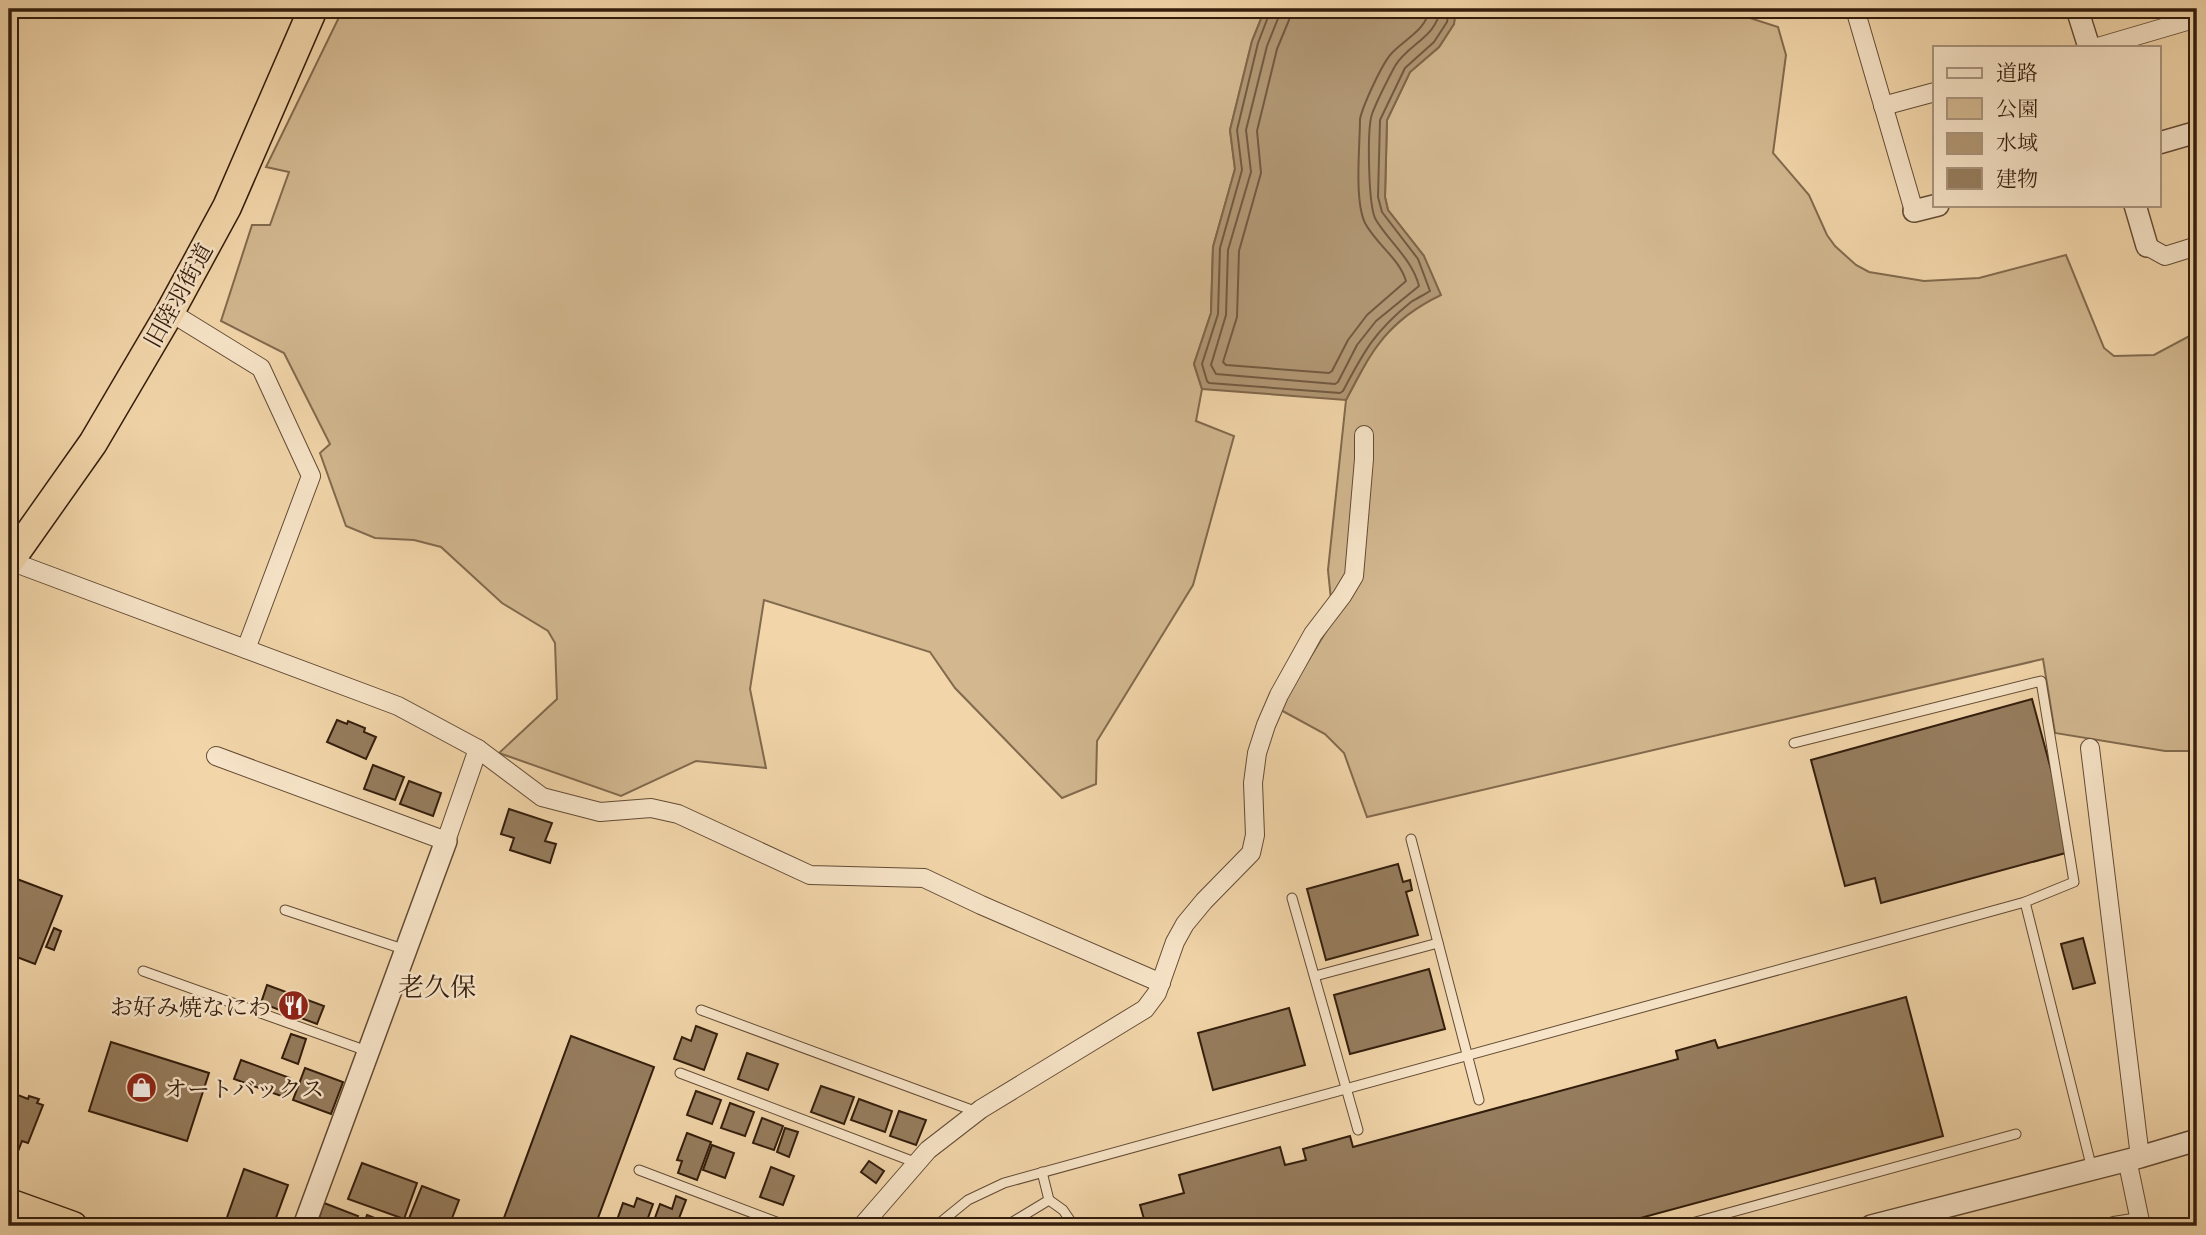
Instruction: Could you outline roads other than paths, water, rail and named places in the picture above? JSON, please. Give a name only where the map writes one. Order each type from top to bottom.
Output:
[{"type":"highway","name":"旧陸羽街道","points":[[9,562],[93,443],[170,312],[226,207],[313,9]]},
{"type":"highway","points":[[9,1203],[73,1226]]},
{"type":"street","points":[[1855,9],[1914,211],[1934,206]]},
{"type":"street","points":[[2077,9],[2089,46]]},
{"type":"street","points":[[2101,46],[2197,18]]},
{"type":"street","points":[[1883,106],[1933,93]]},
{"type":"street","points":[[2160,143],[2197,132]]},
{"type":"street","points":[[2135,206],[2147,246],[2165,256],[2197,246]]},
{"type":"street","points":[[170,312],[261,368],[311,476],[246,649]]},
{"type":"street","points":[[862,1226],[928,1150],[977,1112],[1144,1009],[1157,993],[1175,942],[1185,924],[1251,853],[1255,835],[1253,783],[1257,753],[1266,724],[1313,634],[1354,576],[1364,435]]},
{"type":"street","points":[[9,562],[398,706],[478,749],[542,797],[600,812],[651,808],[678,814],[810,875],[924,878],[1161,983]]},
{"type":"street","points":[[2090,748],[2141,1224],[2114,1226]]},
{"type":"street","points":[[304,1226],[367,1051],[407,951],[478,749]]},
{"type":"street","points":[[216,756],[446,841]]},
{"type":"street","points":[[1871,1226],[2197,1140]]},
{"type":"lane","points":[[936,1226],[968,1200],[1004,1182],[2025,902],[2074,882],[2040,681],[1794,743]]},
{"type":"lane","points":[[1410,839],[1479,1100]]},
{"type":"lane","points":[[1292,898],[1358,1130]]},
{"type":"lane","points":[[2025,902],[2092,1169]]},
{"type":"lane","points":[[285,910],[407,951]]},
{"type":"lane","points":[[1315,976],[1438,943]]},
{"type":"lane","points":[[143,971],[367,1051]]},
{"type":"lane","points":[[701,1010],[977,1112]]},
{"type":"lane","points":[[680,1073],[918,1163]]},
{"type":"lane","points":[[1681,1226],[2016,1134]]},
{"type":"lane","points":[[639,1170],[787,1226]]},
{"type":"lane","points":[[1042,1172],[1049,1200],[1063,1210],[1074,1226]]},
{"type":"lane","points":[[1008,1225],[1049,1200]]},
{"type":"water","points":[[1265,9],[1456,10],[1454,24],[1439,47],[1410,72],[1387,120],[1385,197],[1388,210],[1424,256],[1441,295],[1407,315],[1383,338],[1346,400],[1202,389],[1194,364],[1211,313],[1213,247],[1235,169],[1230,130],[1252,41]]},
{"type":"place","name":"お好み焼なにわ","points":[[294,1006]]},
{"type":"place","name":"オートバックス","points":[[141,1088]]},
{"type":"district","name":"老久保","points":[[437,986]]}]
